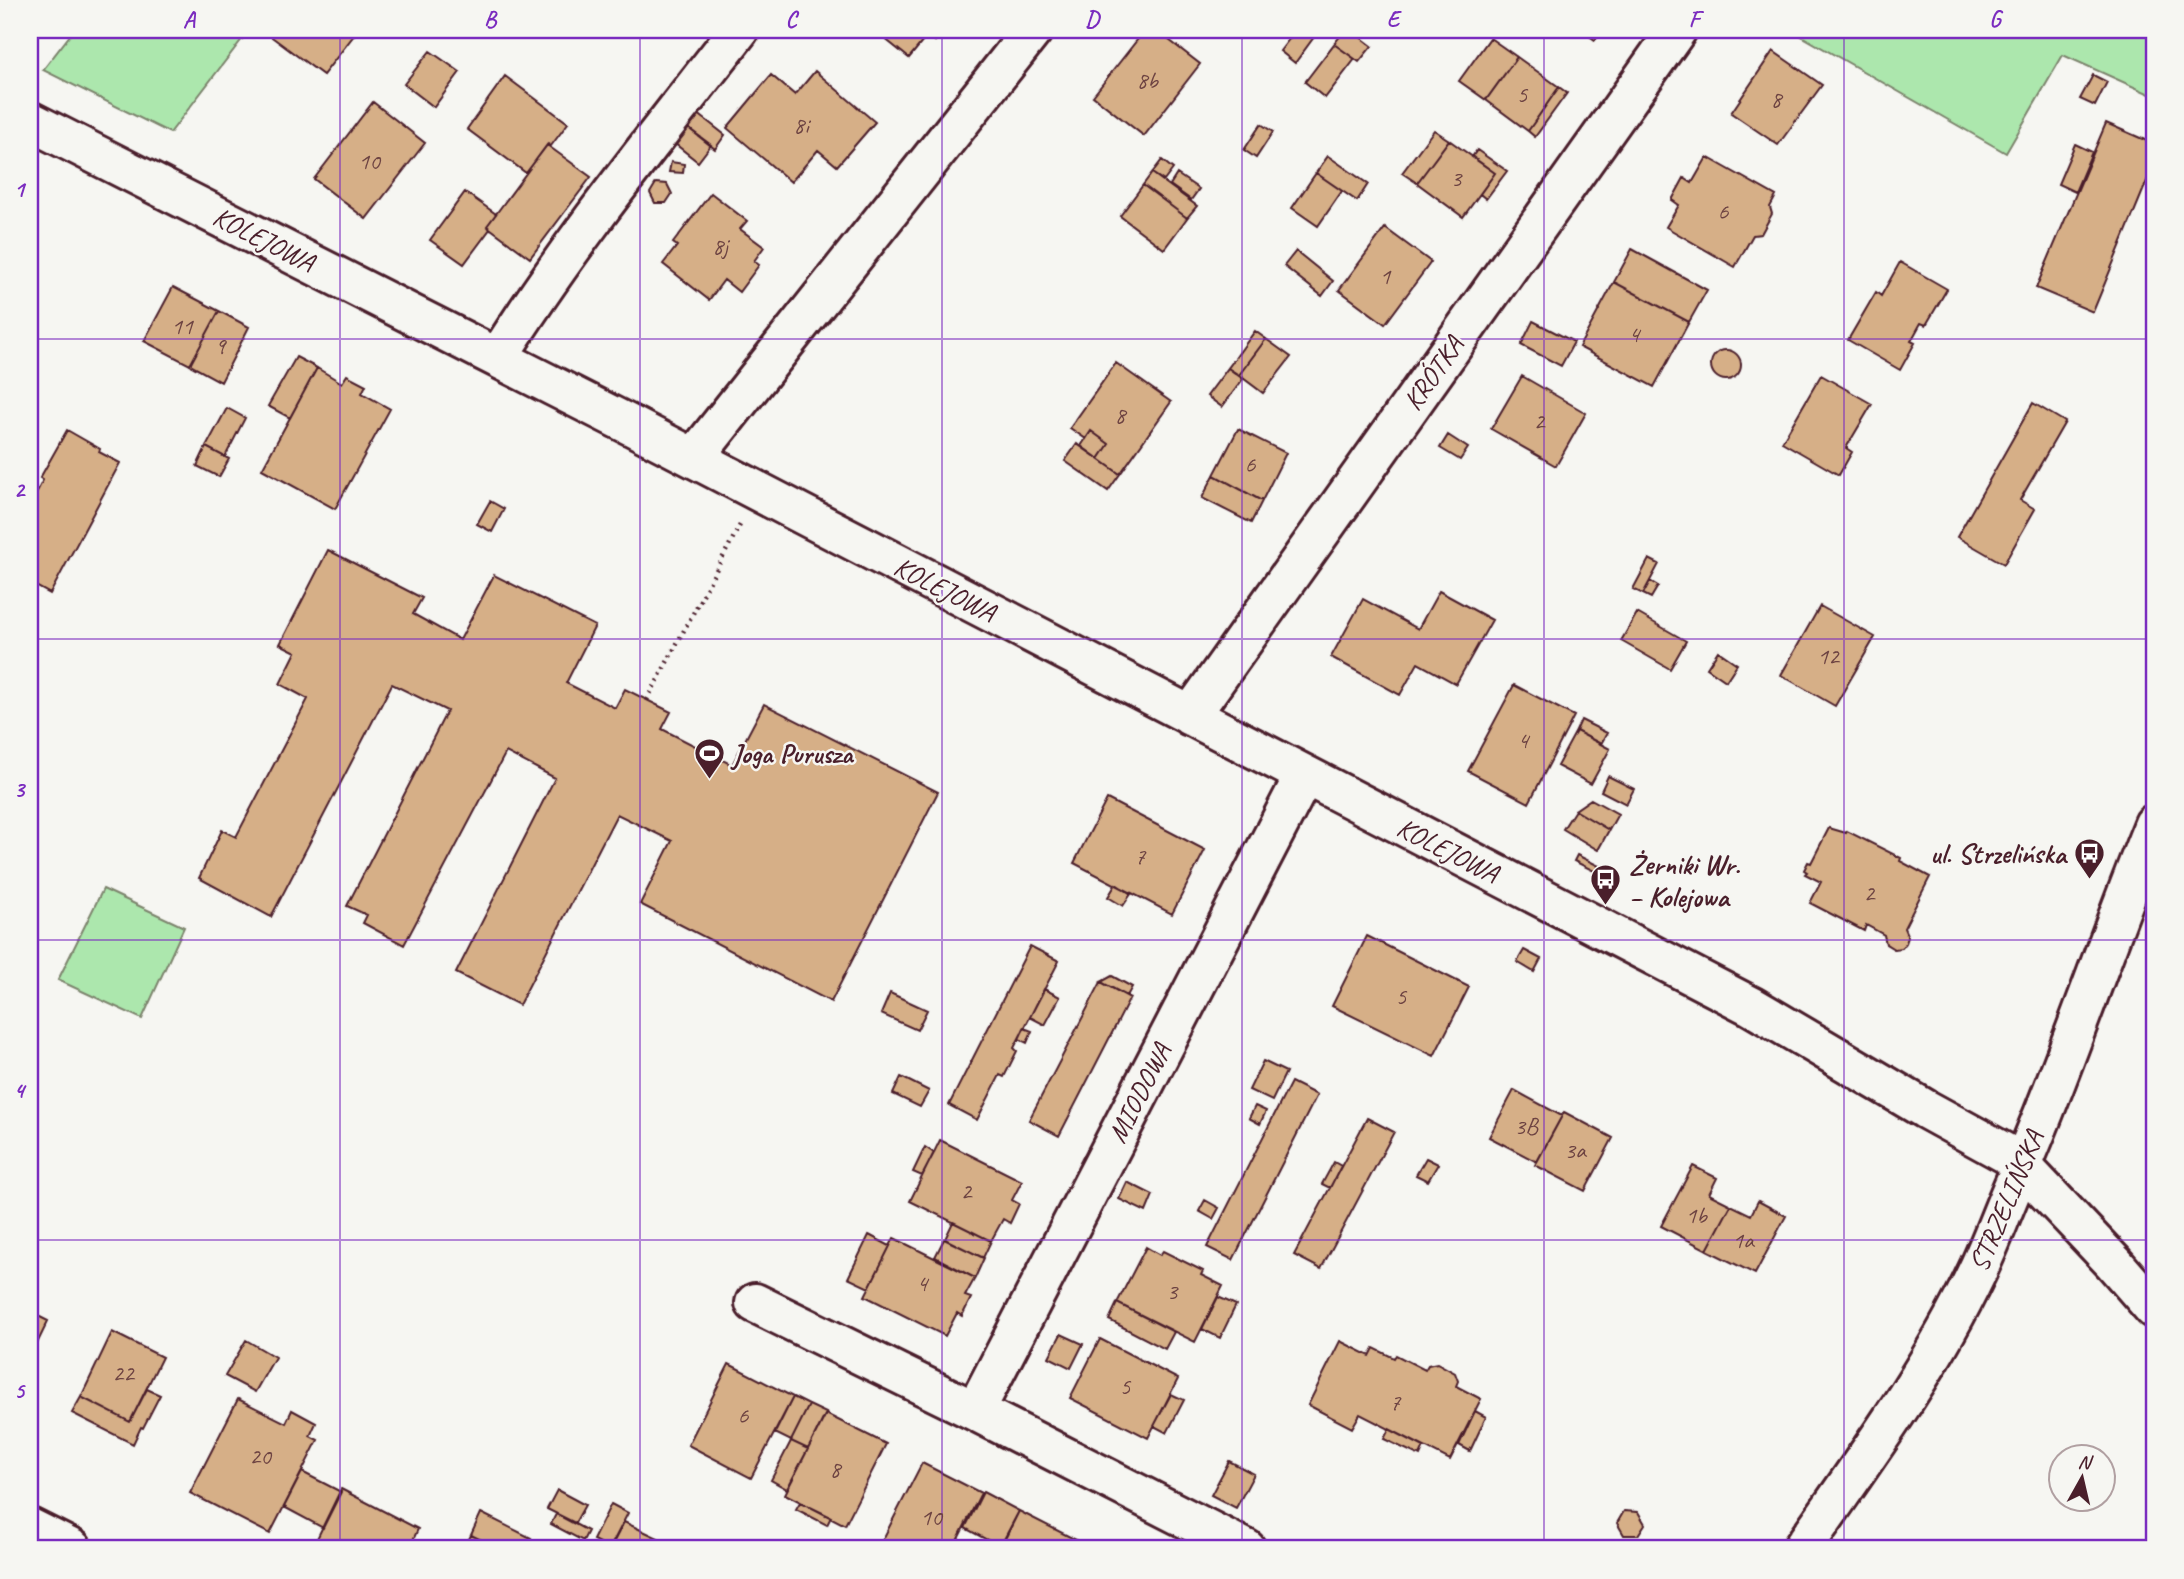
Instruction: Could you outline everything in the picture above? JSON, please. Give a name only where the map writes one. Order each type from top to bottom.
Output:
[{"type":"street","points":[[498,357],[539,293],[617,187],[739,30]]},
{"type":"street","points":[[694,458],[1033,30]]},
{"type":"street","name":"KRÓTKA","points":[[1190,716],[1677,30]]},
{"type":"street","name":"KOLEJOWA","points":[[30,121],[498,357],[1751,1006],[2007,1154],[2114,1263],[2154,1309]]},
{"type":"street","name":"MIODOWA","points":[[975,1411],[1304,776]]},
{"type":"street","name":"STRZELIŃSKA","points":[[1802,1549],[1884,1432],[1954,1317],[1978,1271],[2022,1167],[2154,824]]},
{"type":"street","points":[[755,1303],[1246,1549]]},
{"type":"street","points":[[30,1528],[72,1549]]},
{"type":"path","points":[[647,700],[740,524]]},
{"type":"green space","points":[[74,30],[249,30],[170,133],[43,70]]},
{"type":"green space","points":[[1791,30],[2154,30],[2154,96],[2063,55],[2006,153]]},
{"type":"green space","points":[[103,889],[184,927],[142,1019],[58,980]]},
{"type":"building","points":[[358,30],[323,75],[265,32]]},
{"type":"building","points":[[874,30],[944,30],[935,41],[928,35],[909,58]]},
{"type":"building","points":[[1145,30],[1156,30],[1200,64],[1144,136],[1093,96]]},
{"type":"building","points":[[1296,30],[1303,30],[1314,37],[1295,63],[1280,51]]},
{"type":"building","points":[[1345,30],[1351,30],[1372,46],[1359,62],[1334,44]]},
{"type":"building","points":[[1581,30],[1602,30],[1595,40]]},
{"type":"building","points":[[1490,38],[1517,57],[1486,100],[1459,81]]},
{"type":"building","points":[[1334,44],[1355,59],[1325,98],[1305,82]]},
{"type":"building","points":[[430,51],[460,72],[434,107],[404,84]]},
{"type":"building","points":[[1773,51],[1822,85],[1778,145],[1731,113]]},
{"type":"building","points":[[1517,57],[1559,87],[1528,131],[1486,100]]},
{"type":"building","points":[[815,71],[875,122],[837,166],[818,150],[791,182],[727,128],[771,75],[795,95]]},
{"type":"building","points":[[2093,75],[2107,82],[2095,106],[2080,99]]},
{"type":"building","points":[[505,76],[568,123],[526,173],[467,129]]},
{"type":"building","points":[[1559,87],[1567,93],[1535,137],[1528,131]]},
{"type":"building","points":[[373,102],[425,143],[366,219],[314,179]]},
{"type":"building","points":[[697,113],[725,135],[715,149],[687,127]]},
{"type":"building","points":[[2106,123],[2154,144],[2154,164],[2093,312],[2036,288]]},
{"type":"building","points":[[1261,124],[1273,132],[1256,158],[1244,150]]},
{"type":"building","points":[[687,127],[711,145],[698,162],[674,143]]},
{"type":"building","points":[[1434,130],[1449,140],[1417,183],[1402,173]]},
{"type":"building","points":[[1449,140],[1495,173],[1463,217],[1417,183]]},
{"type":"building","points":[[2075,144],[2092,152],[2075,192],[2058,184]]},
{"type":"building","points":[[547,145],[591,177],[530,258],[487,226]]},
{"type":"building","points":[[1477,150],[1507,171],[1486,199],[1480,194],[1495,173],[1472,157]]},
{"type":"building","points":[[1328,156],[1368,184],[1357,201],[1316,173]]},
{"type":"building","points":[[1707,157],[1776,196],[1770,207],[1772,214],[1761,234],[1753,235],[1735,267],[1666,227],[1679,205],[1672,200],[1684,178],[1692,183]]},
{"type":"building","points":[[1162,160],[1173,169],[1164,181],[1152,173]]},
{"type":"building","points":[[671,162],[684,164],[683,173],[669,172]]},
{"type":"building","points":[[1152,173],[1197,206],[1187,218],[1143,185]]},
{"type":"building","points":[[1316,173],[1342,191],[1318,226],[1292,208]]},
{"type":"building","points":[[1177,174],[1199,189],[1191,200],[1170,185]]},
{"type":"building","points":[[656,183],[667,184],[672,194],[666,203],[655,203],[650,193]]},
{"type":"building","points":[[1143,185],[1187,218],[1164,249],[1120,216]]},
{"type":"building","points":[[465,192],[496,214],[487,226],[490,229],[464,264],[430,240]]},
{"type":"building","points":[[711,193],[747,221],[740,229],[764,247],[754,261],[759,265],[739,292],[724,280],[709,300],[663,264],[677,246],[673,243]]},
{"type":"building","points":[[1385,228],[1431,262],[1385,324],[1339,290]]},
{"type":"building","points":[[1632,249],[1707,290],[1689,322],[1614,282]]},
{"type":"building","points":[[1296,251],[1333,281],[1322,296],[1284,266]]},
{"type":"building","points":[[1900,262],[1947,289],[1926,325],[1921,323],[1911,341],[1915,343],[1900,370],[1848,340],[1876,292],[1881,296]]},
{"type":"building","points":[[1614,282],[1689,322],[1654,387],[1579,347]]},
{"type":"building","points":[[173,287],[219,311],[190,365],[144,341]]},
{"type":"building","points":[[219,311],[249,327],[221,382],[190,365]]},
{"type":"building","points":[[1533,321],[1574,342],[1561,366],[1521,345]]},
{"type":"building","points":[[1255,331],[1266,339],[1239,375],[1228,368]]},
{"type":"building","points":[[1266,339],[1291,357],[1263,393],[1239,375]]},
{"type":"building","points":[[1726,350],[1732,351],[1740,359],[1740,371],[1732,379],[1726,380],[1720,379],[1712,371],[1711,365],[1712,359],[1720,351]]},
{"type":"building","points":[[296,357],[317,368],[290,418],[268,406]]},
{"type":"building","points":[[1116,363],[1171,402],[1120,474],[1099,459],[1109,444],[1091,431],[1086,439],[1070,428]]},
{"type":"building","points":[[317,368],[342,383],[347,375],[366,385],[362,393],[390,409],[335,509],[262,469]]},
{"type":"building","points":[[1228,368],[1243,379],[1222,407],[1207,396]]},
{"type":"building","points":[[1821,375],[1872,404],[1846,448],[1852,452],[1839,475],[1782,442]]},
{"type":"building","points":[[1522,376],[1586,413],[1556,466],[1491,429]]},
{"type":"building","points":[[2033,403],[2065,422],[2020,500],[2035,509],[2004,564],[1957,537]]},
{"type":"building","points":[[227,408],[245,418],[225,457],[206,447]]},
{"type":"building","points":[[1238,429],[1286,453],[1262,501],[1214,475]]},
{"type":"building","points":[[67,430],[120,463],[50,594],[30,583],[30,505],[43,480],[40,478]]},
{"type":"building","points":[[1091,431],[1109,444],[1099,459],[1081,446]]},
{"type":"building","points":[[1448,435],[1468,448],[1460,460],[1440,448]]},
{"type":"building","points":[[1077,444],[1120,474],[1108,491],[1065,461]]},
{"type":"building","points":[[206,447],[229,459],[219,477],[197,466]]},
{"type":"building","points":[[1214,475],[1262,501],[1251,523],[1202,498]]},
{"type":"building","points":[[490,501],[504,509],[492,532],[477,524]]},
{"type":"building","points":[[328,550],[422,598],[413,614],[460,640],[494,575],[595,626],[566,683],[615,708],[625,689],[671,712],[662,729],[732,765],[764,704],[938,792],[831,1002],[640,904],[672,841],[617,814],[519,1005],[456,973],[555,778],[506,752],[404,945],[363,923],[367,915],[347,906],[447,711],[392,684],[271,917],[199,878],[222,830],[236,837],[308,699],[280,684],[296,652],[280,644]]},
{"type":"building","points":[[1649,559],[1659,564],[1643,594],[1633,589]]},
{"type":"building","points":[[1650,581],[1658,586],[1651,598],[1643,594]]},
{"type":"building","points":[[1439,591],[1492,620],[1456,684],[1418,663],[1400,695],[1331,657],[1363,599],[1418,629]]},
{"type":"building","points":[[1820,606],[1875,637],[1835,706],[1781,675]]},
{"type":"building","points":[[1637,613],[1686,641],[1670,669],[1621,641]]},
{"type":"building","points":[[1718,651],[1737,664],[1726,681],[1707,668]]},
{"type":"building","points":[[1514,685],[1574,716],[1529,803],[1468,771]]},
{"type":"building","points":[[1581,720],[1607,733],[1601,744],[1576,731]]},
{"type":"building","points":[[1576,731],[1610,749],[1591,784],[1557,766]]},
{"type":"building","points":[[1608,776],[1634,789],[1626,804],[1601,791]]},
{"type":"building","points":[[1107,799],[1205,850],[1172,914],[1074,863]]},
{"type":"building","points":[[1591,799],[1618,814],[1609,830],[1575,810]]},
{"type":"building","points":[[1575,810],[1609,830],[1598,850],[1563,829]]},
{"type":"building","points":[[1829,828],[1846,833],[1847,831],[1901,858],[1900,861],[1930,877],[1904,928],[1908,937],[1902,948],[1894,949],[1886,944],[1884,935],[1866,925],[1864,931],[1810,903],[1821,882],[1805,874],[1807,872],[1804,870],[1808,862],[1811,863]]},
{"type":"building","points":[[1577,855],[1599,866],[1596,872],[1574,861]]},
{"type":"building","points":[[1116,884],[1131,894],[1123,906],[1108,897]]},
{"type":"building","points":[[1367,936],[1469,987],[1434,1056],[1332,1006]]},
{"type":"building","points":[[1030,946],[1059,961],[1014,1048],[1017,1051],[1004,1077],[1000,1075],[977,1120],[949,1105]]},
{"type":"building","points":[[1524,950],[1541,959],[1534,972],[1517,962]]},
{"type":"building","points":[[1112,976],[1132,987],[1127,996],[1101,982]]},
{"type":"building","points":[[1101,982],[1130,998],[1059,1136],[1029,1120]]},
{"type":"building","points":[[1044,989],[1060,997],[1045,1025],[1030,1017]]},
{"type":"building","points":[[890,993],[927,1010],[917,1030],[881,1014]]},
{"type":"building","points":[[1024,1028],[1032,1031],[1027,1043],[1019,1039]]},
{"type":"building","points":[[1263,1061],[1286,1072],[1272,1101],[1249,1090]]},
{"type":"building","points":[[901,1077],[929,1091],[920,1107],[893,1094]]},
{"type":"building","points":[[1291,1082],[1317,1095],[1233,1260],[1207,1247]]},
{"type":"building","points":[[1514,1090],[1562,1116],[1537,1162],[1489,1137]]},
{"type":"building","points":[[1255,1106],[1266,1111],[1260,1124],[1249,1118]]},
{"type":"building","points":[[1564,1112],[1613,1138],[1585,1191],[1535,1165]]},
{"type":"building","points":[[1367,1118],[1394,1132],[1321,1269],[1294,1255]]},
{"type":"building","points":[[940,1140],[1022,1181],[1012,1200],[1019,1204],[1010,1223],[1003,1219],[991,1241],[910,1201]]},
{"type":"building","points":[[925,1147],[934,1153],[922,1176],[913,1172]]},
{"type":"building","points":[[1426,1158],[1438,1164],[1428,1181],[1416,1175]]},
{"type":"building","points":[[1334,1162],[1341,1166],[1330,1188],[1322,1184]]},
{"type":"building","points":[[1693,1166],[1717,1178],[1709,1194],[1731,1205],[1707,1250],[1661,1226]]},
{"type":"building","points":[[1127,1182],[1153,1195],[1146,1212],[1119,1199]]},
{"type":"building","points":[[1205,1200],[1219,1208],[1213,1219],[1199,1211]]},
{"type":"building","points":[[1758,1201],[1786,1216],[1755,1274],[1707,1250],[1731,1205],[1751,1215]]},
{"type":"building","points":[[953,1222],[991,1241],[983,1258],[945,1239]]},
{"type":"building","points":[[869,1235],[890,1246],[869,1288],[848,1278]]},
{"type":"building","points":[[894,1238],[975,1278],[965,1296],[971,1298],[962,1316],[957,1313],[945,1336],[865,1296]]},
{"type":"building","points":[[944,1239],[984,1258],[975,1278],[935,1257]]},
{"type":"building","points":[[1146,1247],[1160,1255],[1163,1251],[1203,1271],[1201,1275],[1223,1286],[1195,1342],[1117,1303]]},
{"type":"building","points":[[1218,1297],[1236,1305],[1220,1338],[1202,1329]]},
{"type":"building","points":[[1117,1303],[1174,1332],[1165,1349],[1109,1320]]},
{"type":"building","points":[[30,1312],[48,1321],[30,1358]]},
{"type":"building","points":[[112,1332],[162,1357],[130,1422],[81,1397]]},
{"type":"building","points":[[1061,1334],[1083,1344],[1071,1368],[1049,1357]]},
{"type":"building","points":[[1100,1339],[1178,1379],[1148,1438],[1070,1398]]},
{"type":"building","points":[[246,1340],[275,1357],[255,1392],[225,1376]]},
{"type":"building","points":[[1340,1341],[1370,1356],[1374,1348],[1394,1358],[1396,1355],[1425,1370],[1428,1365],[1437,1363],[1455,1373],[1458,1381],[1456,1386],[1481,1399],[1450,1460],[1360,1414],[1352,1428],[1308,1405]]},
{"type":"building","points":[[729,1364],[793,1397],[751,1478],[688,1445]]},
{"type":"building","points":[[147,1389],[160,1395],[133,1444],[72,1413],[81,1397],[130,1422]]},
{"type":"building","points":[[1171,1394],[1184,1400],[1167,1433],[1154,1426]]},
{"type":"building","points":[[793,1397],[809,1405],[791,1441],[775,1433]]},
{"type":"building","points":[[238,1399],[286,1423],[292,1410],[316,1423],[310,1436],[318,1440],[270,1534],[190,1493]]},
{"type":"building","points":[[809,1405],[826,1413],[808,1449],[791,1441]]},
{"type":"building","points":[[1475,1411],[1486,1417],[1470,1451],[1459,1445]]},
{"type":"building","points":[[826,1414],[886,1444],[845,1525],[785,1494]]},
{"type":"building","points":[[1389,1429],[1424,1447],[1420,1456],[1384,1439]]},
{"type":"building","points":[[791,1441],[808,1449],[787,1489],[771,1480]]},
{"type":"building","points":[[1229,1461],[1254,1474],[1236,1508],[1211,1495]]},
{"type":"building","points":[[922,1463],[981,1493],[953,1549],[898,1549],[882,1541]]},
{"type":"building","points":[[302,1472],[341,1492],[323,1528],[284,1507]]},
{"type":"building","points":[[341,1489],[418,1529],[409,1549],[312,1549]]},
{"type":"building","points":[[557,1490],[585,1505],[575,1523],[547,1509]]},
{"type":"building","points":[[983,1492],[1019,1511],[1000,1547],[965,1528]]},
{"type":"building","points":[[800,1502],[831,1517],[827,1525],[796,1509]]},
{"type":"building","points":[[611,1504],[628,1513],[610,1548],[593,1540]]},
{"type":"building","points":[[1019,1511],[1078,1541],[1074,1549],[1000,1549]]},
{"type":"building","points":[[1624,1511],[1638,1512],[1645,1524],[1638,1535],[1624,1535],[1617,1523]]},
{"type":"building","points":[[481,1513],[531,1538],[525,1549],[500,1549],[471,1535]]},
{"type":"building","points":[[556,1514],[588,1531],[583,1541],[551,1524]]},
{"type":"building","points":[[624,1522],[658,1538],[652,1549],[610,1549]]},
{"type":"building","points":[[471,1535],[500,1549],[464,1549]]},
{"type":"place","name":"Joga Purusza","points":[[709,780]]},
{"type":"place","name":"ul. Strzelińska","points":[[2089,880]]},
{"type":"place","name":"Żerniki Wr. – Kolejowa","points":[[1606,907]]}]
